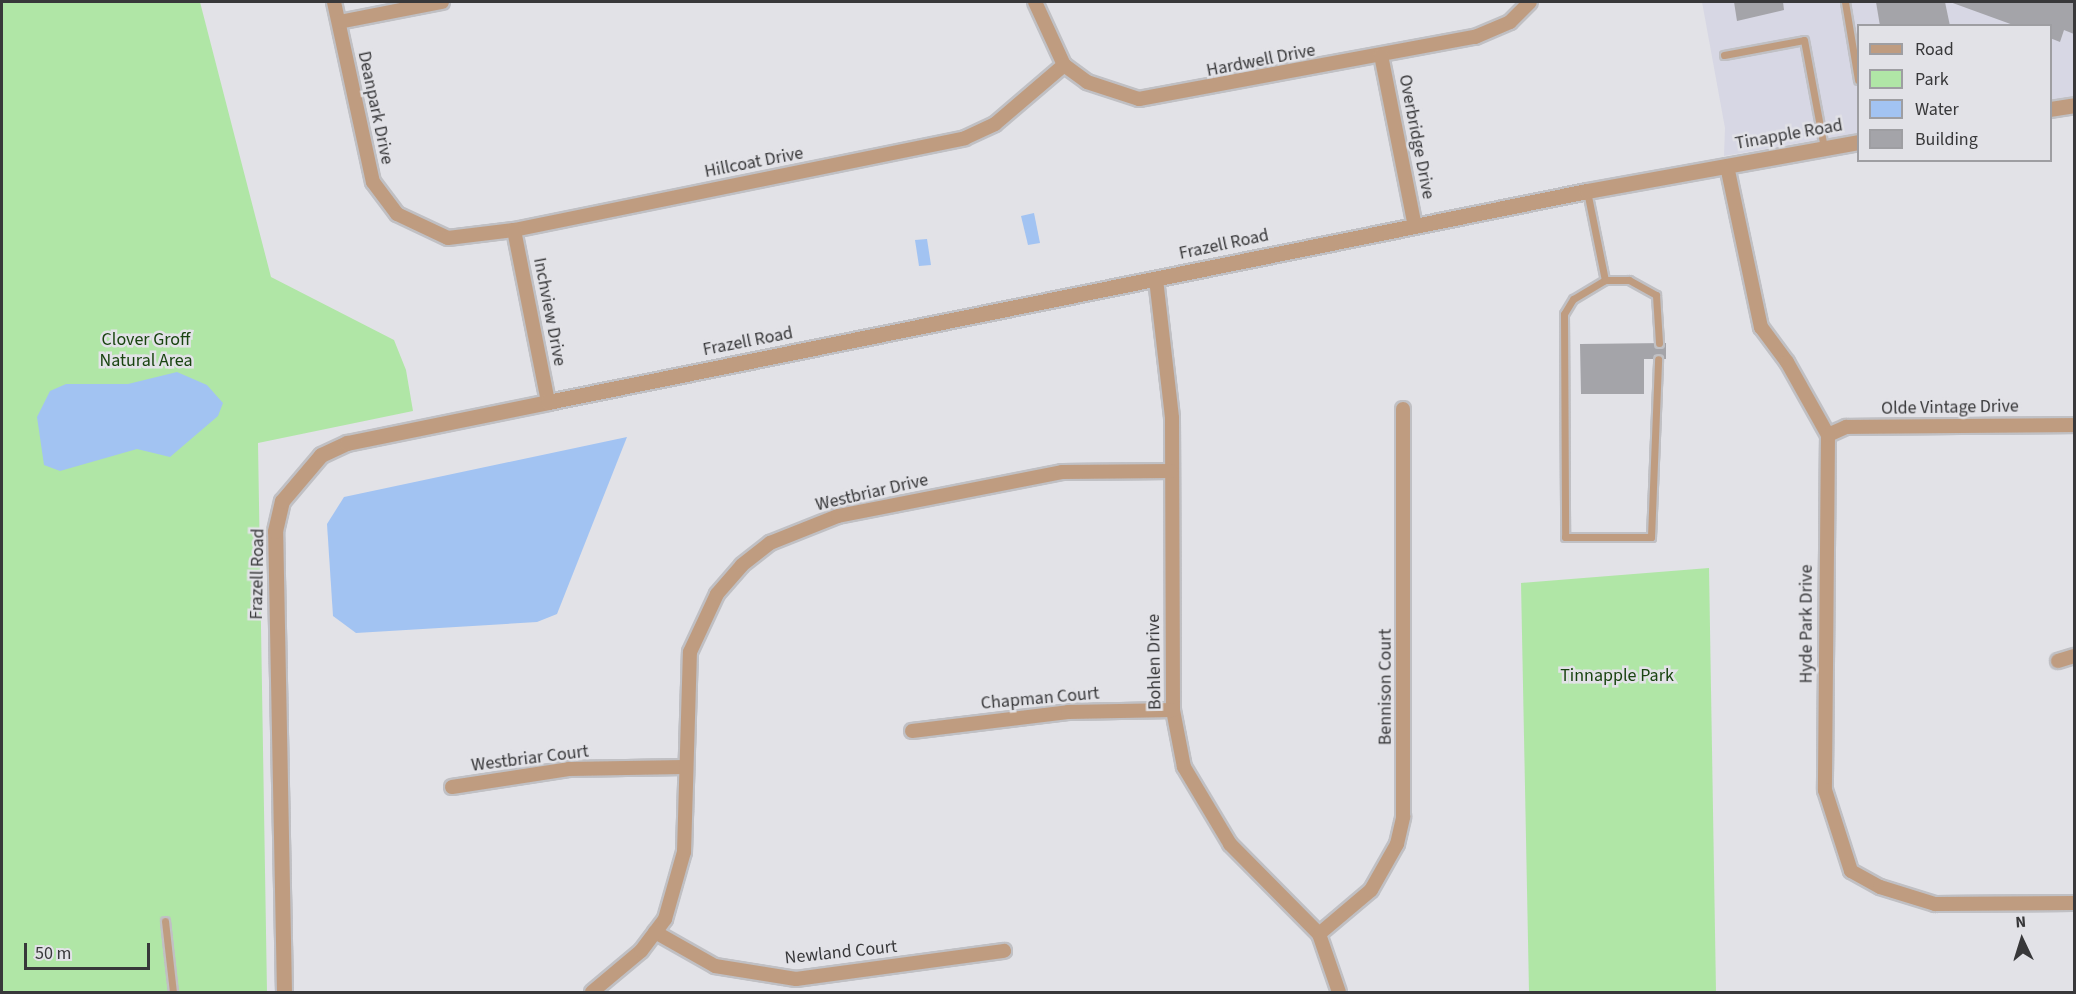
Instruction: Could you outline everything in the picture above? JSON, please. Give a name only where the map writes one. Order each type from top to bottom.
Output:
[{"type":"street","name":"Deanpark Drive","points":[[334,2],[373,182],[397,214],[429,233]]},
{"type":"street","points":[[339,22],[442,2]]},
{"type":"street","points":[[1035,2],[1064,65]]},
{"type":"street","name":"Hardwell Drive","points":[[1064,65],[1112,94],[1139,99],[1475,37],[1510,22],[1530,2]]},
{"type":"street","name":"Overbridge Drive","points":[[1381,55],[1415,226]]},
{"type":"street","name":"Hillcoat Drive","points":[[429,233],[469,238],[965,138],[995,124],[1064,65]]},
{"type":"street","points":[[2052,109],[2074,105]]},
{"type":"street","name":"Tinapple Road","points":[[1727,166],[1857,142]]},
{"type":"street","name":"Frazell Road","points":[[284,993],[275,531],[282,501],[299,474],[347,443],[1587,191],[1727,166]]},
{"type":"street","name":"Hyde Park Drive","points":[[1727,166],[1761,327],[1787,362],[1828,435],[1826,790],[1851,871],[1880,887],[1935,904],[2074,903]]},
{"type":"street","name":"Inchview Drive","points":[[514,230],[548,402]]},
{"type":"street","name":"Bohlen Drive","points":[[1156,279],[1172,418],[1173,710],[1184,767],[1230,844],[1319,934],[1339,993]]},
{"type":"street","name":"Bennison Court","points":[[1319,934],[1371,890],[1396,844],[1403,817],[1403,409]]},
{"type":"street","name":"Olde Vintage Drive","points":[[1828,435],[1846,427],[2074,425]]},
{"type":"street","name":"Westbriar Drive","points":[[592,993],[613,980],[665,919],[684,852],[686,682],[693,642],[717,594],[770,543],[838,516],[1018,480],[1095,470],[1171,471]]},
{"type":"street","points":[[2058,661],[2074,656]]},
{"type":"street","name":"Chapman Court","points":[[912,731],[1068,712],[1173,710]]},
{"type":"street","name":"Westbriar Court","points":[[452,787],[569,769],[684,767]]},
{"type":"street","name":"Newland Court","points":[[655,932],[715,966],[796,979],[1004,951]]},
{"type":"lane","points":[[1845,2],[1857,74]]},
{"type":"lane","points":[[1724,56],[1804,40],[1824,148]]},
{"type":"lane","points":[[1587,191],[1605,280]]},
{"type":"lane","points":[[1658,359],[1651,537],[1565,537],[1564,314],[1573,299],[1605,280],[1629,280],[1656,295],[1659,343]]},
{"type":"lane","points":[[165,921],[173,993]]},
{"type":"shaded area","points":[[1702,2],[2074,2],[2074,96],[2052,101],[2052,24],[1857,24],[1857,133],[1724,156],[1725,128]]},
{"type":"green space","name":"Clover Groff Natural Area","points":[[2,2],[200,2],[271,277],[394,340],[406,370],[413,411],[258,443],[267,992],[2,992]]},
{"type":"green space","name":"Tinnapple Park","points":[[1709,568],[1716,992],[1529,992],[1521,583]]},
{"type":"water","points":[[1034,213],[1040,243],[1028,245],[1021,216]]},
{"type":"water","points":[[927,239],[931,265],[919,266],[915,240]]},
{"type":"water","points":[[177,372],[207,385],[223,403],[218,416],[170,457],[137,449],[60,471],[44,465],[37,417],[50,391],[66,384],[128,384]]},
{"type":"water","points":[[627,437],[557,614],[537,622],[356,633],[333,616],[327,524],[344,497]]},
{"type":"building","points":[[1734,2],[1783,2],[1784,10],[1737,21]]},
{"type":"building","points":[[1876,2],[1945,2],[1950,24],[1880,24]]},
{"type":"building","points":[[1950,2],[2074,2],[2074,34],[2064,30],[2060,42],[2052,39],[2052,24],[2010,24]]},
{"type":"building","points":[[1666,343],[1666,359],[1644,359],[1644,394],[1581,394],[1580,344]]}]
